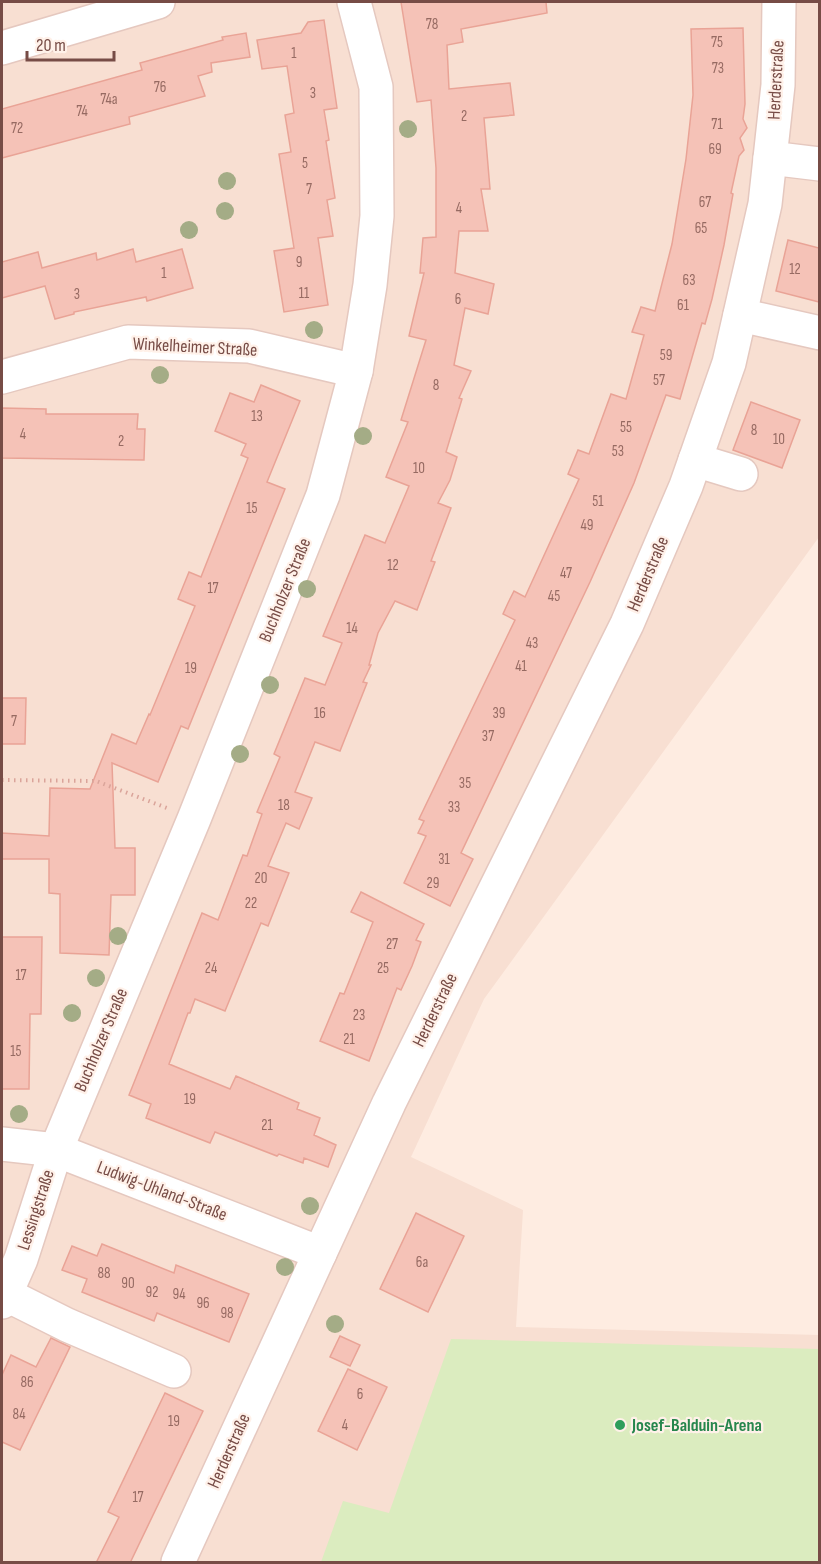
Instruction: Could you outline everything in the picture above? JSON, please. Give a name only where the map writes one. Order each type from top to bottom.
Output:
[{"type":"street","points":[[2,48],[158,2]]},
{"type":"street","name":"Buchholzer Straße","points":[[56,1150],[194,819],[323,495],[356,371],[370,285],[377,204],[376,87],[354,2]]},
{"type":"street","name":"Herderstraße","points":[[178,1563],[388,1103],[627,624],[686,486],[729,363],[765,204],[778,85],[779,2]]},
{"type":"street","points":[[770,158],[819,164]]},
{"type":"street","points":[[740,315],[819,333]]},
{"type":"street","name":"Winkelheimer Straße","points":[[2,377],[128,342],[249,346],[356,371]]},
{"type":"street","points":[[695,460],[741,474]]},
{"type":"street","name":"Ludwig-Uhland-Straße","points":[[2,1144],[56,1150],[320,1252]]},
{"type":"street","name":"Lessingstraße","points":[[3,1298],[21,1259],[56,1150]]},
{"type":"street","points":[[3,1298],[174,1371]]},
{"type":"path","points":[[2,780],[96,782],[194,819]]},
{"type":"shaded area","points":[[2,2],[819,2],[819,537],[484,999],[411,1157],[523,1210],[516,1327],[819,1335],[819,1562],[2,1562]]},
{"type":"green space","name":"Josef-Balduin-Arena","points":[[451,1339],[819,1349],[819,1562],[321,1562],[343,1501],[389,1513]]},
{"type":"building","points":[[401,2],[546,2],[547,13],[461,29],[463,42],[447,45],[449,89],[510,83],[514,115],[484,118],[490,189],[481,189],[488,231],[459,231],[455,273],[494,284],[488,314],[465,308],[454,365],[471,371],[459,398],[462,399],[446,452],[457,457],[450,480],[438,503],[451,508],[431,561],[435,562],[417,610],[395,601],[378,633],[369,665],[371,665],[363,682],[367,683],[340,751],[315,742],[295,792],[312,798],[299,829],[286,823],[268,866],[289,873],[268,926],[261,923],[225,1011],[195,999],[169,1064],[230,1089],[236,1076],[299,1103],[297,1109],[320,1118],[314,1135],[336,1145],[328,1167],[304,1158],[303,1163],[279,1154],[277,1156],[215,1132],[210,1143],[146,1118],[151,1104],[129,1095],[202,913],[218,920],[243,855],[247,856],[262,814],[257,812],[280,757],[274,754],[305,678],[325,685],[342,643],[323,636],[365,535],[385,543],[409,486],[386,477],[408,422],[401,420],[426,340],[409,336],[424,273],[420,273],[423,238],[436,237],[436,168],[431,100],[417,102]]},
{"type":"building","points":[[324,20],[337,108],[324,110],[329,140],[326,141],[335,198],[327,200],[333,236],[318,238],[328,305],[284,312],[274,251],[294,248],[279,154],[291,152],[285,115],[294,113],[287,66],[262,69],[257,40],[301,33],[308,22]]},
{"type":"building","points":[[743,28],[745,104],[743,119],[747,128],[740,138],[744,150],[739,156],[731,193],[733,194],[724,245],[712,299],[705,324],[702,323],[680,399],[666,395],[634,483],[590,582],[461,853],[473,859],[450,906],[404,883],[426,836],[418,833],[424,821],[419,819],[515,620],[503,614],[508,603],[514,591],[525,597],[579,479],[568,474],[578,450],[589,454],[611,394],[626,399],[644,335],[632,332],[641,307],[655,311],[672,244],[686,159],[693,95],[691,29]]},
{"type":"building","points":[[246,33],[250,57],[211,63],[212,72],[198,76],[205,96],[129,117],[130,124],[2,158],[2,109],[142,70],[140,63],[223,40],[222,37]]},
{"type":"building","points":[[788,240],[819,248],[819,302],[776,291]]},
{"type":"building","points":[[133,249],[136,262],[182,249],[193,288],[147,301],[146,297],[74,312],[74,314],[55,319],[45,286],[2,298],[2,262],[38,252],[42,268],[96,253],[97,260]]},
{"type":"building","points":[[261,385],[300,401],[267,482],[285,489],[188,729],[181,726],[158,782],[112,763],[115,848],[135,848],[135,895],[111,895],[109,955],[60,953],[60,894],[49,893],[49,859],[2,859],[2,833],[49,836],[50,788],[90,789],[112,734],[136,744],[195,606],[178,599],[189,572],[201,577],[248,458],[241,455],[246,444],[215,431],[230,393],[254,402]]},
{"type":"building","points":[[751,402],[800,420],[782,468],[733,450]]},
{"type":"building","points":[[2,408],[46,409],[46,414],[138,414],[137,429],[145,429],[144,460],[2,458]]},
{"type":"building","points":[[2,698],[26,698],[25,744],[2,744]]},
{"type":"building","points":[[361,892],[424,924],[416,940],[421,942],[412,966],[401,990],[397,988],[369,1061],[320,1041],[340,993],[344,994],[373,922],[351,912]]},
{"type":"building","points":[[2,937],[42,937],[41,1014],[30,1014],[29,1089],[2,1089]]},
{"type":"building","points":[[416,1213],[464,1236],[428,1312],[380,1289]]},
{"type":"building","points":[[102,1244],[174,1273],[176,1265],[249,1294],[229,1342],[157,1313],[154,1321],[82,1292],[87,1279],[62,1270],[72,1246],[97,1256]]},
{"type":"building","points":[[340,1336],[360,1345],[350,1366],[330,1357]]},
{"type":"building","points":[[51,1338],[70,1347],[20,1450],[2,1442],[2,1375],[11,1355],[36,1367]]},
{"type":"building","points":[[348,1369],[387,1387],[357,1450],[318,1431]]},
{"type":"building","points":[[165,1393],[203,1411],[130,1563],[96,1563],[119,1517],[108,1512]]},
{"type":"place","name":"Josef-Balduin-Arena","points":[[620,1425]]}]
